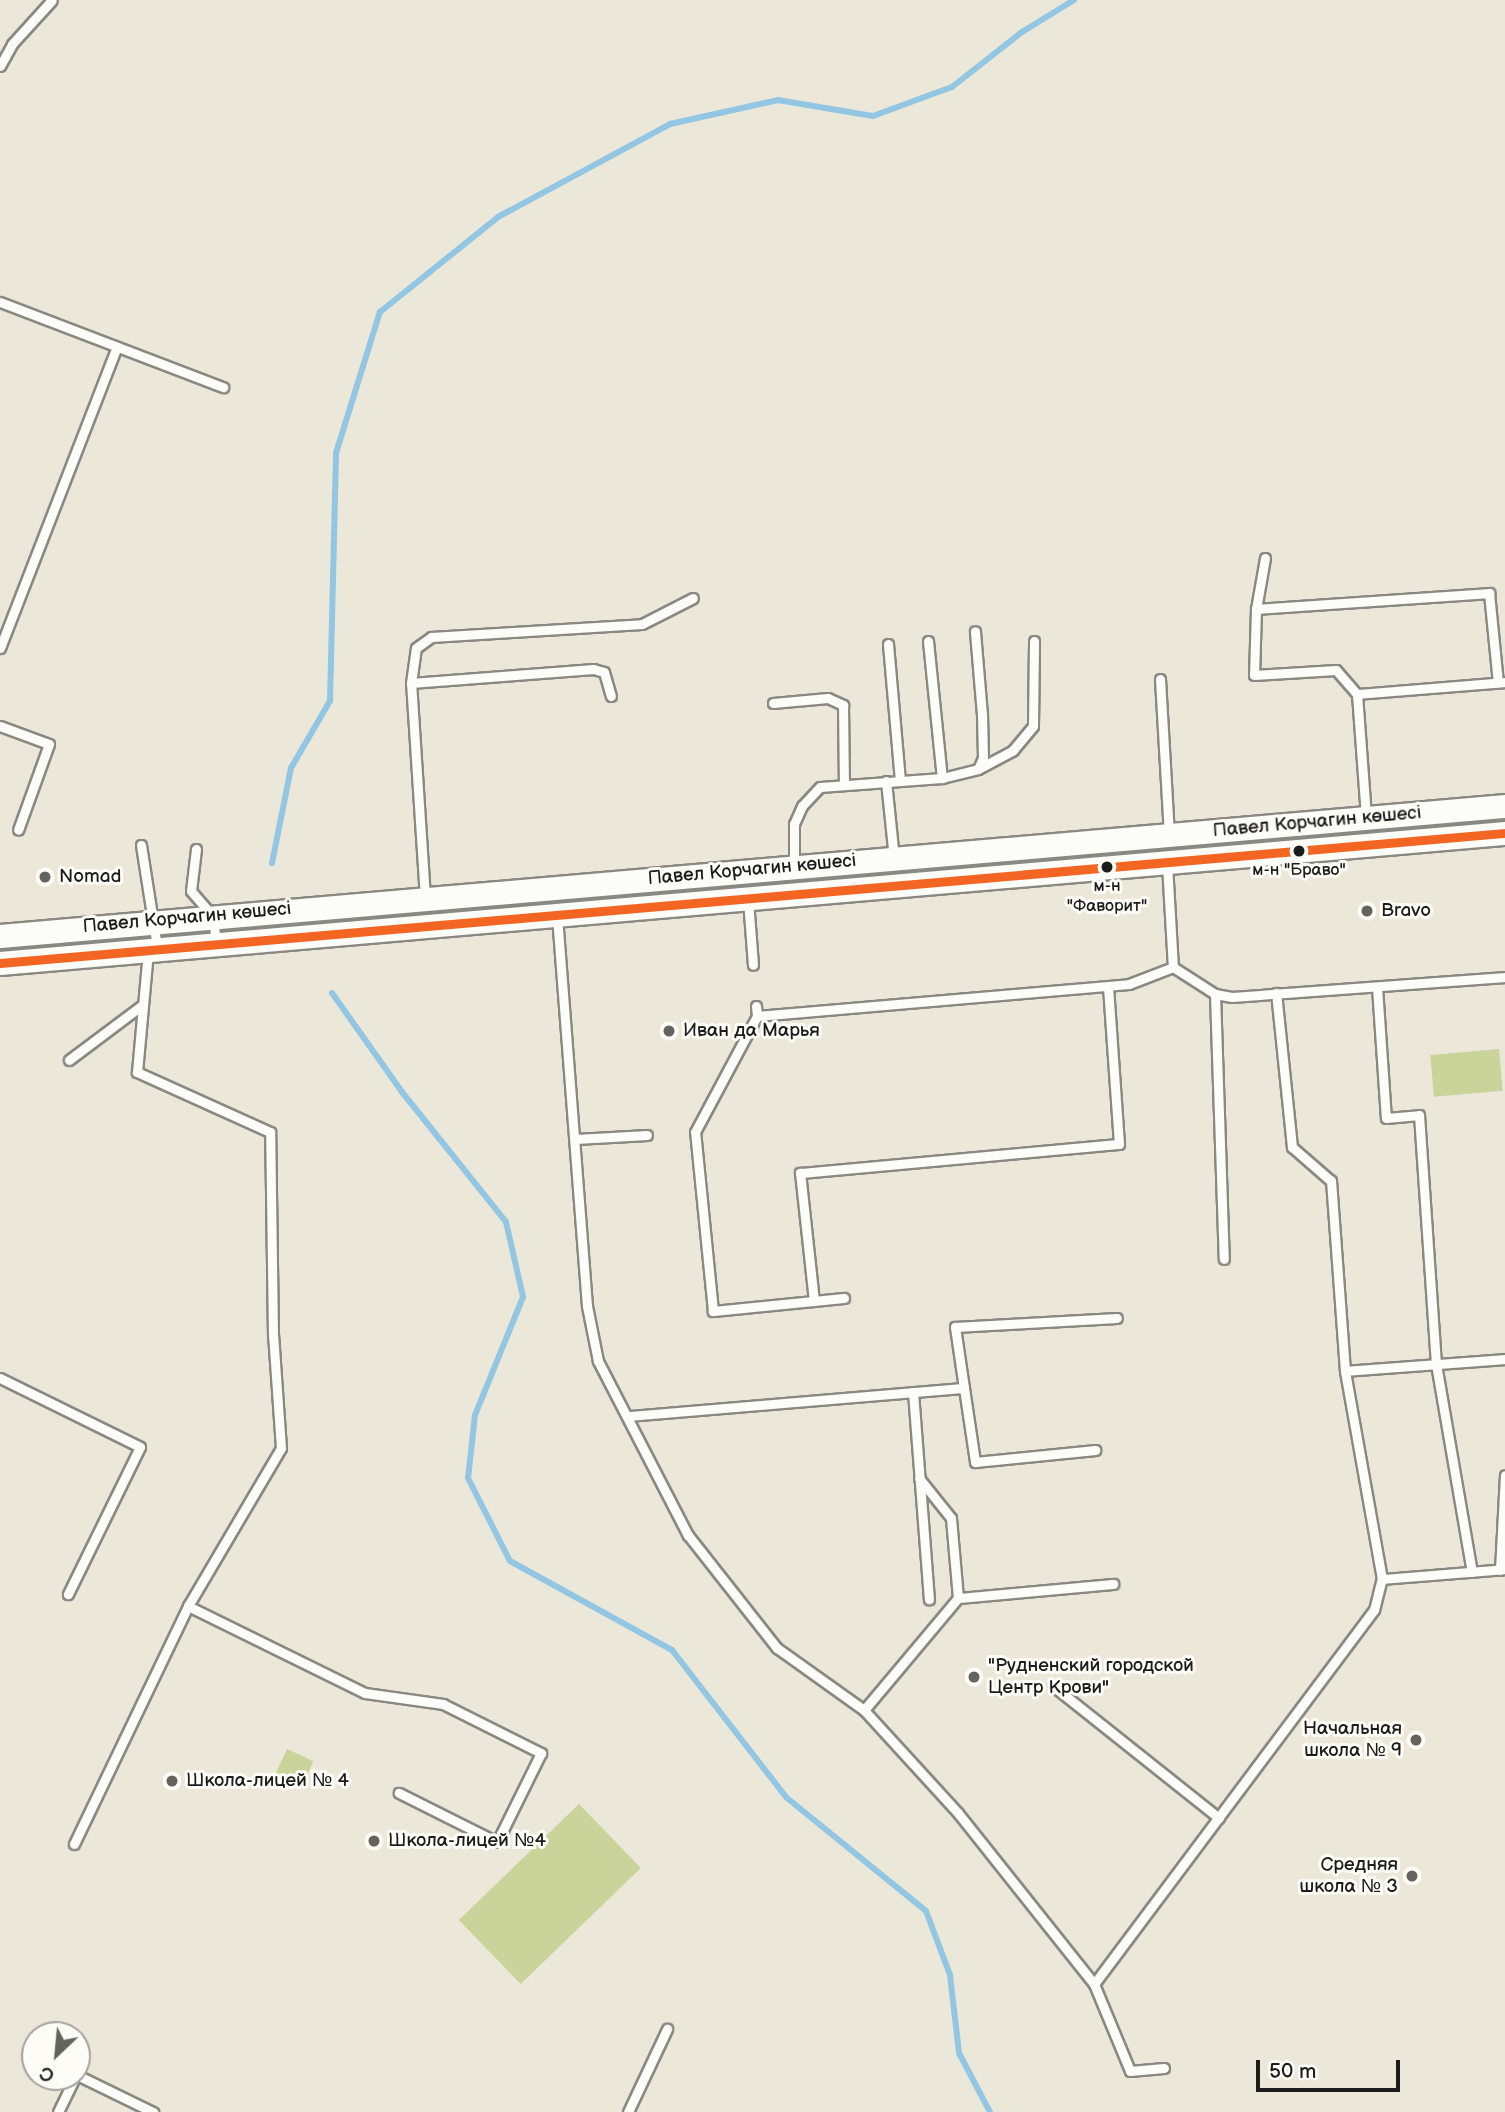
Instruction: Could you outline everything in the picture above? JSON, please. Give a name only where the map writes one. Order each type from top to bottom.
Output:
[{"type":"street","name":"Павел Корчагин көшесі","points":[[0,936],[154,920],[1505,806]]},
{"type":"street","points":[[1366,818],[1369,845]]},
{"type":"street","name":"Павел Корчагин көшесі","points":[[0,963],[1505,833]]},
{"type":"street","points":[[942,854],[945,881]]},
{"type":"lane","points":[[0,66],[12,44],[52,0]]},
{"type":"lane","points":[[0,302],[223,387]]},
{"type":"lane","points":[[0,648],[117,347]]},
{"type":"lane","points":[[1265,558],[1256,609],[1254,675],[1336,670],[1357,694],[1366,818]]},
{"type":"lane","points":[[1256,609],[1489,593],[1502,682],[1357,694]]},
{"type":"lane","points":[[425,898],[411,683],[416,648],[431,637],[642,624],[693,598]]},
{"type":"lane","points":[[975,631],[983,758],[978,769]]},
{"type":"lane","points":[[928,641],[942,778]]},
{"type":"lane","points":[[794,867],[794,824],[802,806],[820,786],[844,782],[942,778],[978,769],[1013,750],[1033,726],[1034,641]]},
{"type":"lane","points":[[888,644],[900,780]]},
{"type":"lane","points":[[411,683],[593,669],[604,673],[611,696]]},
{"type":"lane","points":[[1160,679],[1169,835]]},
{"type":"lane","points":[[773,703],[828,698],[843,705],[844,782]]},
{"type":"lane","points":[[0,726],[49,744],[18,830]]},
{"type":"lane","points":[[886,781],[894,858]]},
{"type":"lane","points":[[74,1844],[188,1606],[281,1448],[273,1335],[270,1132],[137,1072],[141,1006],[153,949],[154,920],[141,845]]},
{"type":"lane","points":[[196,849],[191,891],[213,916],[216,944]]},
{"type":"lane","points":[[1167,862],[1173,967]]},
{"type":"lane","points":[[748,898],[753,965]]},
{"type":"lane","points":[[556,915],[576,1139],[587,1306],[598,1361],[629,1416],[688,1535],[777,1648],[864,1710],[958,1813],[1094,1984],[1130,2071],[1164,2068]]},
{"type":"lane","points":[[757,1016],[1129,984],[1173,967]]},
{"type":"lane","points":[[1173,967],[1215,994],[1276,993],[1505,977]]},
{"type":"lane","points":[[814,1301],[800,1173],[1119,1144],[1108,986]]},
{"type":"lane","points":[[1377,987],[1386,1118],[1419,1115],[1436,1364],[1472,1572]]},
{"type":"lane","points":[[1094,1984],[1374,1610],[1382,1579],[1345,1371],[1331,1181],[1292,1147],[1276,993]]},
{"type":"lane","points":[[1215,994],[1224,1259]]},
{"type":"lane","points":[[69,1060],[141,1006]]},
{"type":"lane","points":[[756,1006],[757,1016],[691,1132],[713,1311],[844,1298]]},
{"type":"lane","points":[[576,1139],[647,1135]]},
{"type":"lane","points":[[1095,1450],[975,1462],[955,1327],[1117,1318]]},
{"type":"lane","points":[[1345,1371],[1505,1359]]},
{"type":"lane","points":[[0,1378],[140,1447],[68,1594]]},
{"type":"lane","points":[[629,1416],[964,1388]]},
{"type":"lane","points":[[913,1392],[929,1600]]},
{"type":"lane","points":[[1382,1579],[1502,1570],[1505,1475]]},
{"type":"lane","points":[[919,1478],[951,1518],[958,1598]]},
{"type":"lane","points":[[864,1710],[958,1598],[1113,1584]]},
{"type":"lane","points":[[188,1606],[365,1693],[443,1704],[541,1753],[497,1842],[399,1793]]},
{"type":"lane","points":[[1053,1686],[1219,1818]]},
{"type":"lane","points":[[628,2112],[667,2029]]},
{"type":"lane","points":[[91,2083],[153,2112]]},
{"type":"lane","points":[[58,2112],[68,2091]]},
{"type":"green space","points":[[1499,1049],[1503,1091],[1434,1097],[1430,1055]]},
{"type":"green space","points":[[287,1749],[313,1761],[302,1786],[276,1773]]},
{"type":"green space","points":[[579,1804],[641,1868],[521,1984],[459,1920]]},
{"type":"waterway","points":[[272,863],[291,768],[330,701],[336,453],[380,312],[498,217],[670,124],[778,100],[873,116],[952,87],[1022,32],[1074,0]]},
{"type":"waterway","points":[[332,993],[402,1092],[506,1222],[523,1297],[475,1415],[468,1478],[510,1561],[672,1650],[787,1798],[926,1911],[950,1975],[959,2053],[990,2112]]},
{"type":"transit line","points":[[0,963],[1505,833]]},
{"type":"place","name":"м-н \"Браво\"","points":[[1299,851]]},
{"type":"place","name":"м-н \"Фаворит\"","points":[[1107,867]]},
{"type":"place","name":"Nomad","points":[[45,877]]},
{"type":"place","name":"Bravo","points":[[1367,911]]},
{"type":"place","name":"Иван да Марья","points":[[669,1031]]},
{"type":"place","name":"\"Рудненский городской Центр Крови\"","points":[[974,1677]]},
{"type":"place","name":"Начальная школа № 9","points":[[1416,1740]]},
{"type":"place","name":"Школа-лицей № 4","points":[[172,1781]]},
{"type":"place","name":"Школа-лицей №4","points":[[374,1841]]},
{"type":"place","name":"Средняя школа № 3","points":[[1412,1876]]}]
